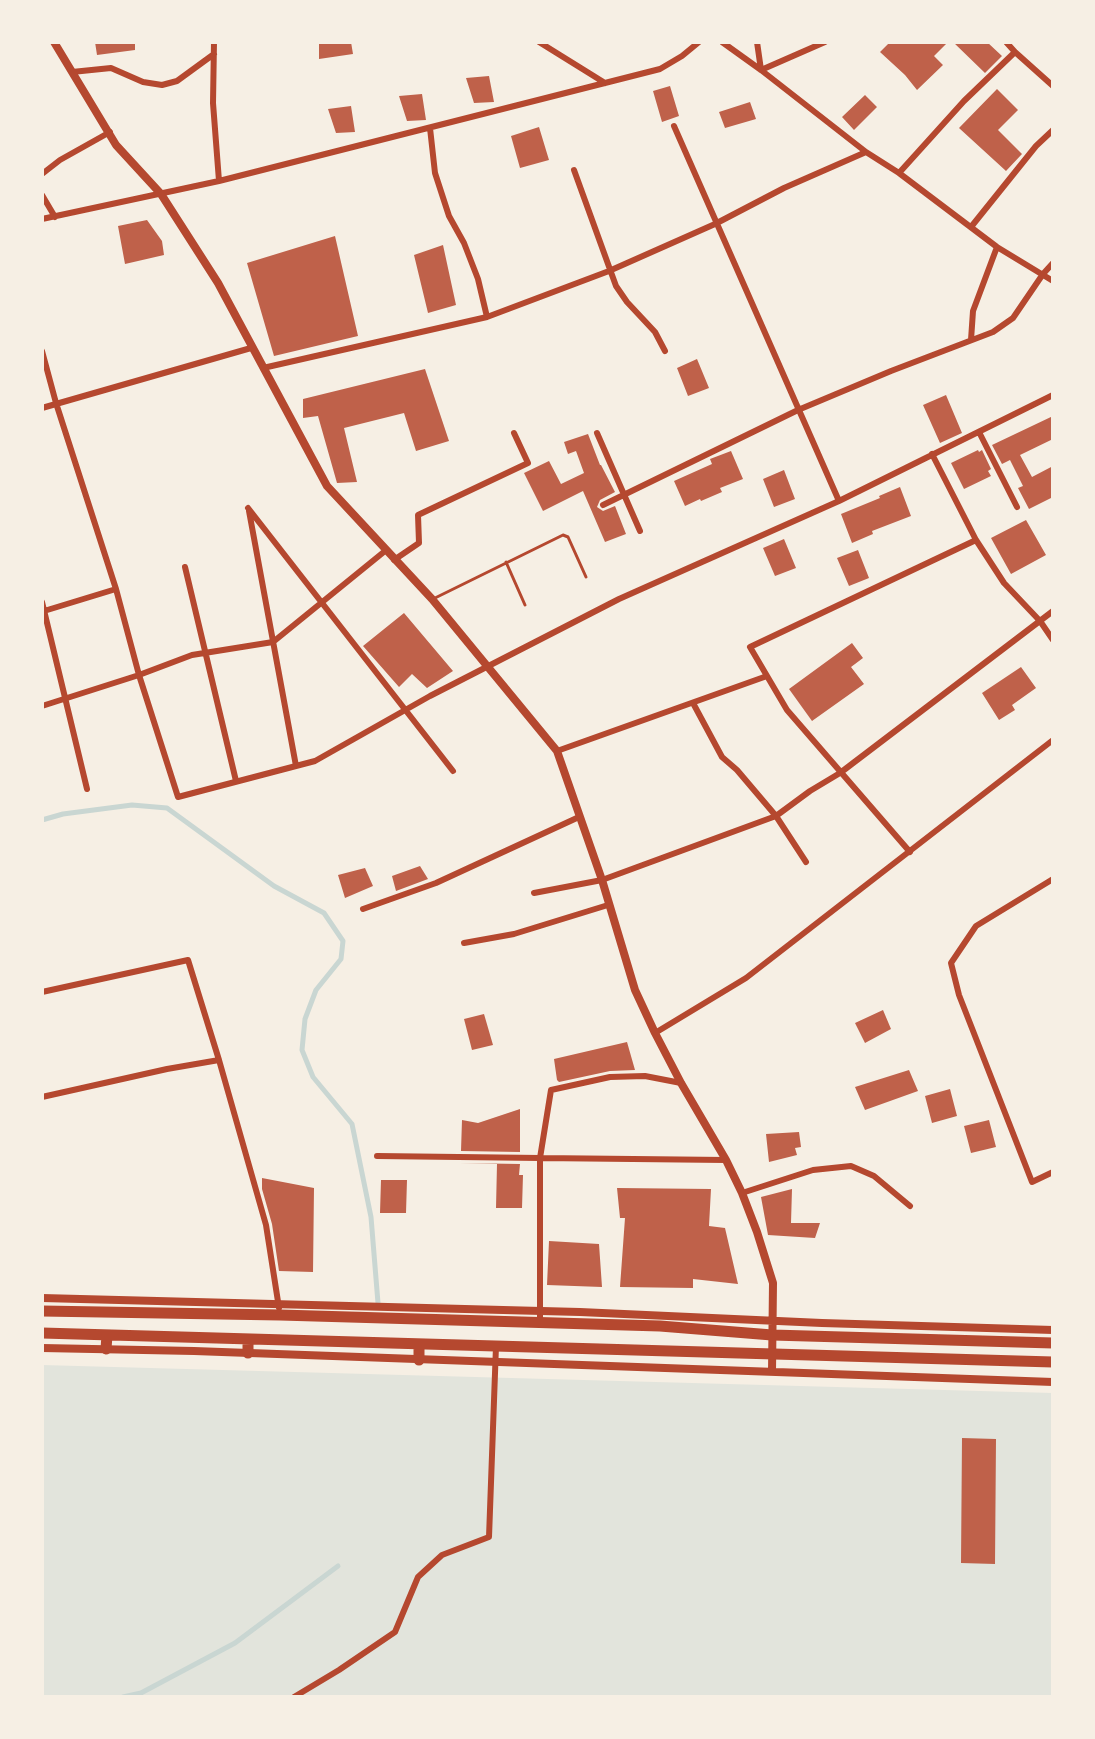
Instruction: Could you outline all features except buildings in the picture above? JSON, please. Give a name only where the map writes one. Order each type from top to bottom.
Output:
[{"type":"highway","points":[[42,1311],[104,1306],[540,1317],[772,1335],[1053,1343]]},
{"type":"highway","points":[[42,1333],[1053,1362]]},
{"type":"highway","points":[[106,1349],[107,1335]]},
{"type":"highway","points":[[248,1339],[248,1353]]},
{"type":"highway","points":[[419,1344],[419,1360]]},
{"type":"street","points":[[54,42],[116,145],[161,194],[218,283],[327,486],[432,599],[557,751],[602,880],[635,990],[681,1083],[742,1193],[773,1283],[772,1372]]},
{"type":"street","points":[[214,42],[213,103],[219,181]]},
{"type":"street","points":[[539,42],[605,83]]},
{"type":"street","points":[[42,219],[219,181],[660,69],[699,42]]},
{"type":"street","points":[[722,42],[997,247],[1053,281]]},
{"type":"street","points":[[757,42],[761,70]]},
{"type":"street","points":[[761,70],[825,42]]},
{"type":"street","points":[[1006,42],[1053,86]]},
{"type":"street","points":[[899,173],[964,101],[1015,52]]},
{"type":"street","points":[[72,72],[111,68],[143,82],[162,85],[177,81],[214,54]]},
{"type":"street","points":[[674,126],[839,501]]},
{"type":"street","points":[[430,128],[435,173],[449,216],[478,279],[487,317]]},
{"type":"street","points":[[971,227],[1036,146],[1053,130]]},
{"type":"street","points":[[42,174],[60,160],[110,132]]},
{"type":"street","points":[[263,368],[487,317],[609,271],[866,152]]},
{"type":"street","points":[[574,170],[616,286],[655,332],[665,351]]},
{"type":"street","points":[[42,195],[55,217]]},
{"type":"street","points":[[971,340],[973,311],[997,247]]},
{"type":"street","points":[[603,505],[798,410],[993,332],[1013,318],[1053,263]]},
{"type":"street","points":[[42,408],[251,348]]},
{"type":"street","points":[[42,351],[178,797],[315,761],[487,665],[619,599],[839,501],[1053,395]]},
{"type":"street","points":[[979,432],[1017,507]]},
{"type":"street","points":[[394,560],[419,543],[418,515],[528,463],[514,433]]},
{"type":"street","points":[[597,433],[640,531]]},
{"type":"street","points":[[932,454],[976,540],[1004,583],[1040,621],[1053,640]]},
{"type":"street","points":[[296,766],[248,508],[453,771]]},
{"type":"street","points":[[910,852],[787,710],[750,647],[976,540]]},
{"type":"street","points":[[42,706],[192,655],[273,642],[385,551]]},
{"type":"street","points":[[185,567],[236,781]]},
{"type":"street","points":[[44,611],[116,589]]},
{"type":"street","points":[[42,602],[87,789]]},
{"type":"street","points":[[534,893],[602,880],[776,816],[840,773],[1053,611]]},
{"type":"street","points":[[557,751],[767,676]]},
{"type":"street","points":[[693,703],[722,757],[776,816],[806,862]]},
{"type":"street","points":[[655,1033],[746,978],[1053,740]]},
{"type":"street","points":[[363,909],[436,883],[579,817]]},
{"type":"street","points":[[1053,879],[976,926],[951,963],[959,995],[1032,1182],[1053,1172]]},
{"type":"street","points":[[464,943],[514,934],[608,905]]},
{"type":"street","points":[[42,992],[188,960],[266,1225],[279,1310]]},
{"type":"street","points":[[43,1094],[219,1060]]},
{"type":"street","points":[[681,1083],[645,1076],[610,1077],[551,1090],[540,1158],[540,1317],[773,1320],[1053,1330]]},
{"type":"street","points":[[377,1156],[726,1160]]},
{"type":"street","points":[[742,1193],[813,1170],[851,1166],[874,1176],[910,1206]]},
{"type":"street","points":[[42,1298],[104,1306]]},
{"type":"street","points":[[294,1697],[395,1632],[418,1577],[442,1555],[489,1537],[496,1346]]},
{"type":"street","points":[[42,1348],[1053,1382]]},
{"type":"lane","points":[[432,599],[563,535],[568,537],[586,577]]},
{"type":"lane","points":[[506,562],[525,605]]},
{"type":"shaded area","points":[[42,1365],[1053,1393],[1053,1697],[42,1697]]},
{"type":"waterway","points":[[42,820],[63,814],[132,805],[167,808],[274,886],[324,913],[343,941],[341,959],[316,990],[305,1019],[302,1050],[313,1077],[352,1124],[371,1217],[378,1303]]},
{"type":"waterway","points":[[123,1697],[141,1693],[235,1643],[338,1566]]}]
